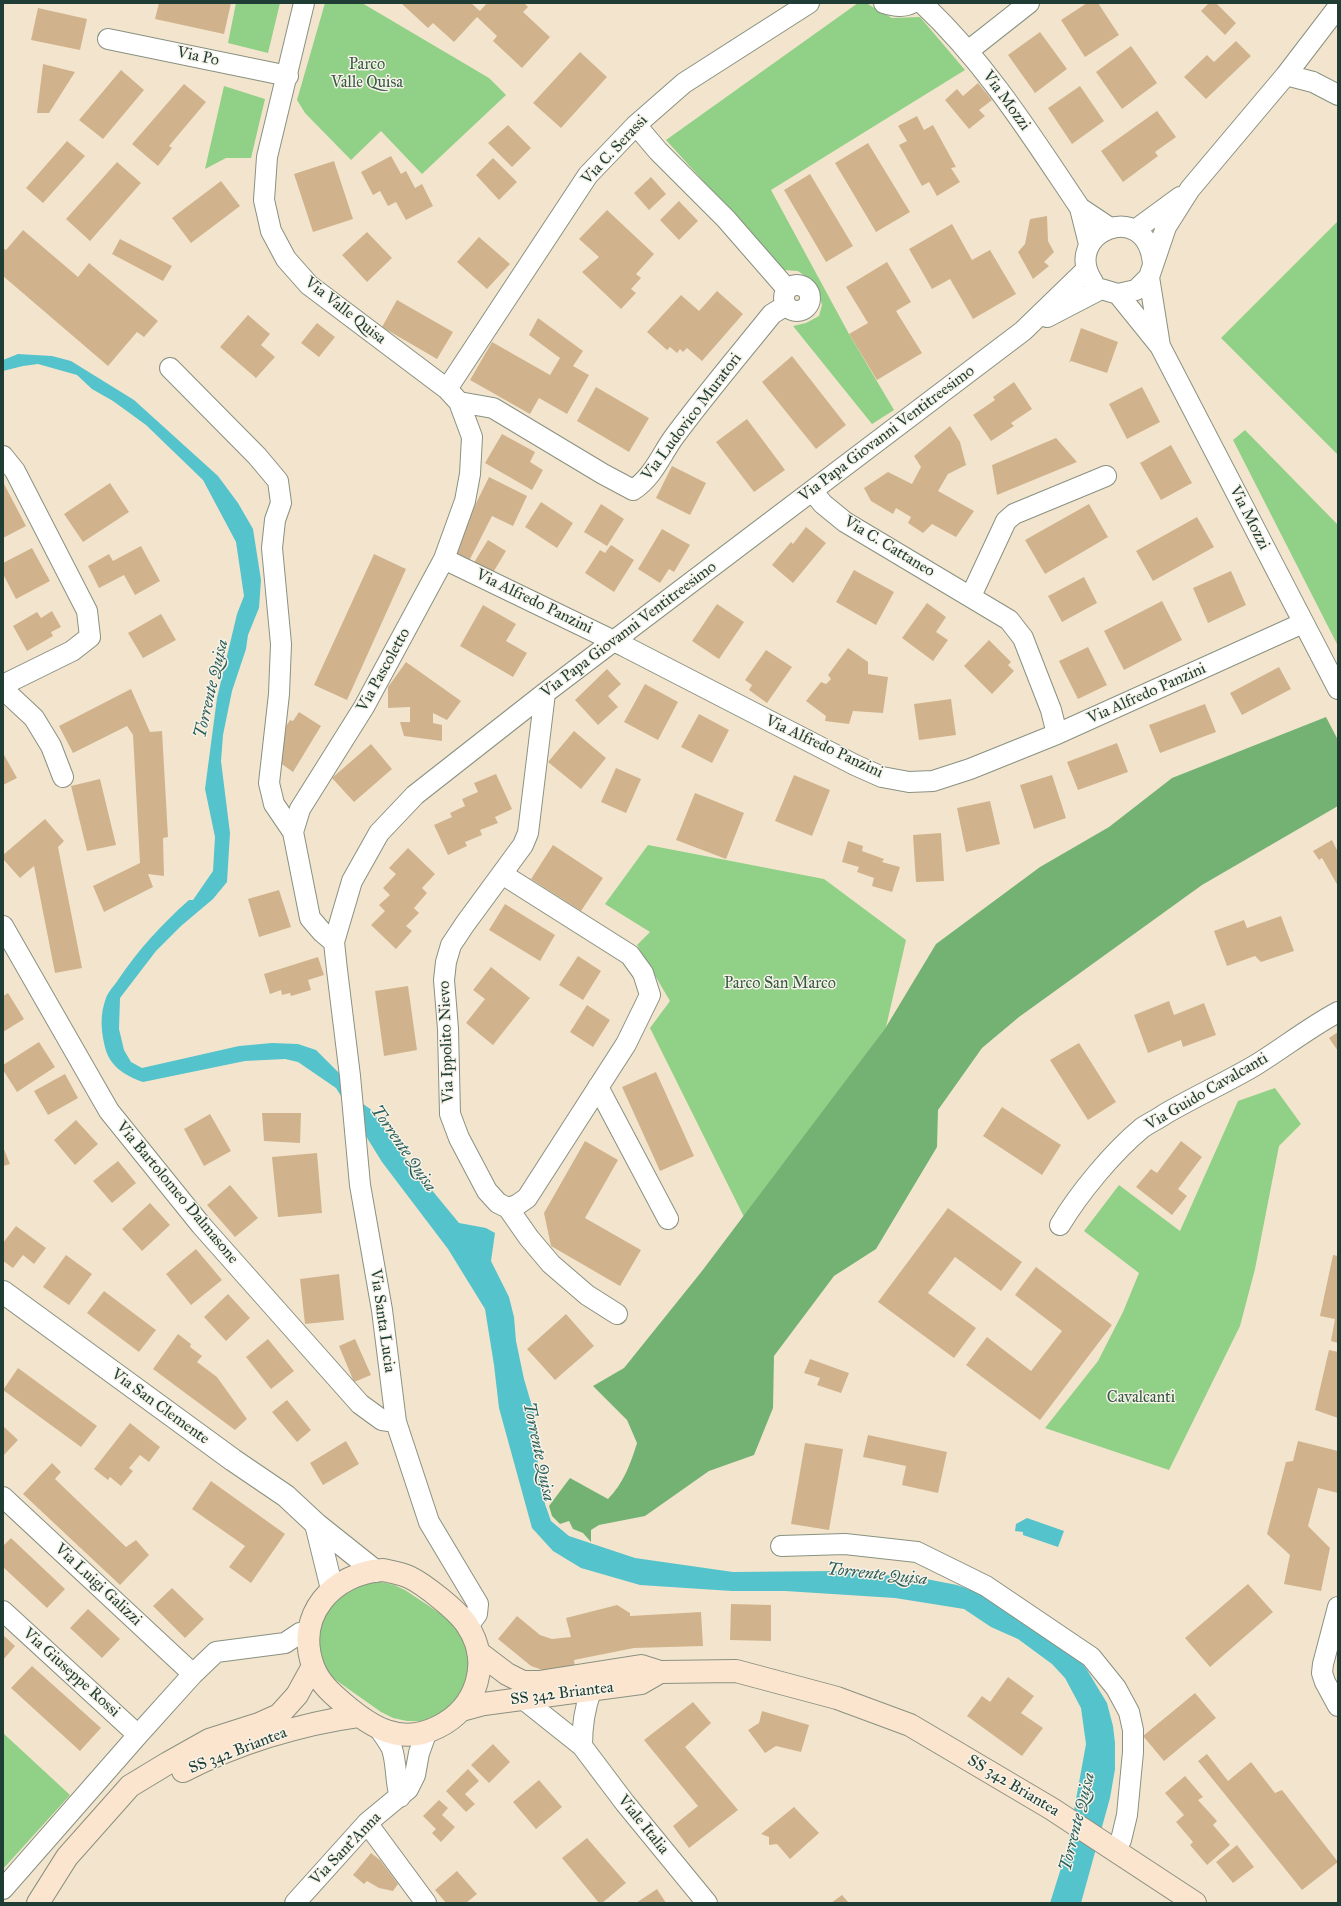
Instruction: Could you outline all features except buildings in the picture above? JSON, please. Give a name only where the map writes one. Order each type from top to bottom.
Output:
[{"type":"main road","points":[[375,1570],[397,1572],[411,1578],[460,1615],[468,1626],[478,1652],[480,1666],[479,1678],[474,1692],[462,1710],[444,1724],[427,1731],[404,1735],[380,1730],[358,1716],[328,1690],[319,1679],[313,1666],[310,1653],[309,1631],[315,1613],[322,1600],[332,1589],[356,1575],[375,1570]]},
{"type":"main road","name":"SS 342 Briantea","points":[[478,1652],[507,1674],[523,1682],[539,1682],[641,1666],[660,1672],[736,1671],[836,1698],[910,1725],[1052,1809],[1195,1903]]},
{"type":"main road","name":"SS 342 Briantea","points":[[38,1903],[67,1857],[87,1832],[104,1816],[130,1786],[209,1740],[259,1724],[280,1715],[297,1695],[313,1666]]},
{"type":"main road","name":"SS 342 Briantea","points":[[462,1710],[484,1704],[591,1691],[641,1683],[660,1672]]},
{"type":"main road","name":"SS 342 Briantea","points":[[104,1816],[158,1784],[209,1758],[323,1721],[358,1716]]},
{"type":"street","name":"Via Valle Quisa","points":[[304,3],[288,76],[267,157],[264,200],[271,231],[286,259],[310,286],[453,396]]},
{"type":"street","name":"Via C. Serassi","points":[[453,396],[588,175],[636,125],[684,83],[809,3]]},
{"type":"street","points":[[884,3],[893,6],[908,5],[912,3]]},
{"type":"street","name":"Via Mozzi","points":[[922,3],[968,51],[1006,98],[1080,208]]},
{"type":"street","points":[[968,51],[1029,3]]},
{"type":"street","name":"Via Papa Giovanni Ventitreesimo","points":[[1023,330],[1062,308],[1110,292],[1136,290],[1151,270],[1166,227],[1190,189],[1286,75],[1338,8]]},
{"type":"street","name":"Via Po","points":[[108,39],[288,76]]},
{"type":"street","points":[[1286,75],[1313,82],[1338,94]]},
{"type":"street","name":"Via Ludovico Muratori","points":[[453,396],[493,408],[602,474],[633,490],[642,484],[655,467],[673,438],[786,297],[726,219],[658,151],[636,125]]},
{"type":"street","name":"Via Papa Giovanni Ventitreesimo","points":[[1135,230],[1190,189]]},
{"type":"street","points":[[1080,208],[1110,228]]},
{"type":"street","points":[[1080,208],[1089,244]]},
{"type":"street","points":[[1122,226],[1135,230],[1145,238],[1152,251],[1151,270],[1160,346],[1110,292],[1092,282],[1086,270],[1086,253],[1089,244],[1097,234],[1110,228],[1122,226]]},
{"type":"street","name":"Via Papa Giovanni Ventitreesimo","points":[[341,996],[334,942],[352,881],[379,833],[415,795],[545,693],[813,492],[1023,330],[1086,270]]},
{"type":"street","name":"Via Mozzi","points":[[1160,346],[1338,689]]},
{"type":"street","points":[[170,368],[257,456],[278,481],[281,503],[275,520],[272,548],[281,644],[279,694],[269,782],[274,804],[293,832]]},
{"type":"street","name":"Via Pascoletto","points":[[334,942],[322,932],[310,918],[293,832],[300,809],[364,707],[444,559],[465,501],[470,474],[472,437],[453,396]]},
{"type":"street","points":[[3,456],[15,471],[87,611],[90,638],[72,651],[3,685]]},
{"type":"street","points":[[971,596],[1006,521],[1014,514],[1106,476]]},
{"type":"street","name":"Via C. Cattaneo","points":[[813,492],[823,504],[846,522],[971,596],[1008,620],[1023,638],[1051,710],[1057,734]]},
{"type":"street","name":"Via Alfredo Panzini","points":[[444,559],[614,641],[783,729],[882,777],[909,782],[933,781],[970,769],[1057,734],[1303,623]]},
{"type":"street","points":[[3,689],[34,718],[51,746],[63,777]]},
{"type":"street","name":"Via Ippolito Nievo","points":[[545,693],[528,833],[523,845],[451,945],[446,962],[444,980],[448,1028],[450,1114],[459,1138],[487,1191],[498,1203],[508,1208],[529,1238],[551,1264],[587,1295],[617,1314]]},
{"type":"street","points":[[502,874],[630,955],[643,973],[650,995],[626,1044],[526,1198],[517,1205],[508,1208]]},
{"type":"street","name":"Via Bartolomeo Dalmasone","points":[[3,926],[109,1111],[201,1225],[360,1404],[382,1420],[396,1422]]},
{"type":"street","name":"Via Santa Lucia","points":[[341,996],[360,1185],[382,1310],[396,1422],[430,1522],[478,1604],[477,1614],[468,1626]]},
{"type":"street","name":"Via Guido Cavalcanti","points":[[1060,1225],[1068,1211],[1112,1157],[1143,1128],[1184,1103],[1227,1082],[1257,1064],[1314,1025],[1338,1012]]},
{"type":"street","points":[[598,1087],[668,1218]]},
{"type":"street","name":"Via San Clemente","points":[[3,1292],[233,1460],[286,1496],[316,1524],[375,1570]]},
{"type":"street","name":"Via Luigi Galizzi","points":[[3,1497],[193,1674]]},
{"type":"street","points":[[316,1524],[332,1589]]},
{"type":"street","points":[[780,1546],[845,1544],[916,1552],[986,1586],[1091,1656],[1116,1688],[1129,1712],[1133,1730],[1133,1752],[1127,1815],[1121,1840],[1114,1850]]},
{"type":"street","points":[[1338,1607],[1333,1633],[1322,1664],[1322,1672],[1338,1706]]},
{"type":"street","name":"Via Giuseppe Rossi","points":[[3,1611],[138,1735]]},
{"type":"street","points":[[3,1888],[193,1674],[216,1652],[285,1642],[300,1633],[309,1631]]},
{"type":"street","points":[[582,1746],[584,1709],[591,1691]]},
{"type":"street","name":"Viale Italia","points":[[523,1699],[582,1746],[625,1803],[707,1903]]},
{"type":"street","points":[[380,1730],[392,1748],[396,1785],[400,1797]]},
{"type":"street","name":"Via Sant'Anna","points":[[295,1903],[367,1823],[408,1789],[416,1775],[419,1753],[427,1731]]},
{"type":"street","points":[[367,1823],[426,1903]]},
{"type":"green space","points":[[236,3],[280,3],[268,53],[228,43]]},
{"type":"green space","name":"Parco Valle Quisa","points":[[325,3],[362,3],[489,78],[506,95],[422,174],[381,131],[351,160],[305,113],[297,100]]},
{"type":"green space","points":[[858,3],[866,3],[892,18],[920,17],[965,70],[771,190],[849,334],[894,410],[872,424],[793,326],[806,323],[819,316],[822,305],[818,291],[805,276],[798,271],[784,270],[666,140]]},
{"type":"green space","points":[[224,86],[265,99],[251,158],[226,158],[205,169]]},
{"type":"green space","points":[[1338,221],[1338,455],[1221,338]]},
{"type":"green space","points":[[1245,430],[1338,525],[1338,646],[1233,440]]},
{"type":"green space","points":[[1326,717],[1338,740],[1338,806],[1202,885],[1019,1017],[982,1048],[938,1110],[937,1147],[876,1249],[834,1276],[774,1356],[773,1408],[754,1455],[709,1471],[645,1516],[599,1525],[591,1530],[591,1542],[583,1533],[573,1529],[569,1521],[560,1524],[552,1516],[549,1506],[570,1478],[608,1499],[618,1487],[626,1473],[637,1443],[627,1420],[593,1386],[624,1368],[702,1271],[886,1027],[936,944],[1040,867],[1109,827],[1172,778]]},
{"type":"green space","name":"Parco San Marco","points":[[648,845],[824,879],[906,940],[886,1027],[744,1217],[650,1028],[670,1001],[637,945],[650,932],[605,904]]},
{"type":"green space","name":"Cavalcanti","points":[[1275,1088],[1301,1124],[1279,1146],[1255,1269],[1240,1326],[1169,1470],[1045,1428],[1098,1361],[1123,1312],[1139,1273],[1084,1231],[1119,1185],[1180,1231],[1238,1101]]},
{"type":"green space","points":[[369,1582],[381,1582],[394,1585],[405,1590],[450,1620],[462,1635],[468,1648],[469,1675],[457,1700],[446,1710],[434,1717],[421,1721],[407,1721],[393,1718],[381,1712],[333,1678],[325,1668],[320,1656],[318,1644],[321,1619],[345,1590]]},
{"type":"green space","points":[[3,1733],[70,1795],[3,1869]]},
{"type":"water","name":"Torrente Quisa","points":[[18,354],[52,356],[71,361],[134,400],[218,476],[238,503],[253,529],[261,580],[259,608],[248,635],[246,649],[232,691],[223,735],[221,761],[230,833],[227,882],[213,899],[181,926],[156,951],[120,998],[119,1029],[124,1050],[131,1062],[142,1068],[239,1046],[272,1043],[298,1044],[316,1050],[339,1073],[359,1101],[373,1111],[398,1149],[459,1223],[486,1228],[495,1233],[491,1261],[509,1297],[514,1317],[516,1341],[524,1379],[534,1413],[535,1445],[545,1504],[551,1521],[569,1536],[635,1558],[733,1572],[834,1571],[921,1578],[957,1585],[982,1594],[1068,1644],[1087,1670],[1107,1703],[1113,1726],[1115,1743],[1115,1769],[1110,1798],[1081,1903],[1050,1903],[1067,1849],[1086,1744],[1081,1708],[1065,1678],[1052,1664],[1018,1639],[991,1627],[964,1609],[895,1598],[785,1591],[732,1591],[640,1585],[581,1568],[553,1551],[532,1528],[499,1408],[485,1309],[448,1249],[382,1162],[336,1088],[298,1062],[285,1059],[245,1061],[143,1082],[129,1076],[113,1063],[106,1051],[102,1032],[102,1015],[107,996],[142,948],[179,909],[189,900],[193,900],[213,871],[215,837],[205,789],[217,698],[237,614],[244,596],[236,542],[203,480],[146,425],[113,401],[92,389],[77,375],[38,364],[3,371],[3,360]]},
{"type":"water","points":[[1027,1518],[1064,1531],[1058,1547],[1023,1535],[1023,1532],[1015,1531],[1016,1524]]}]
